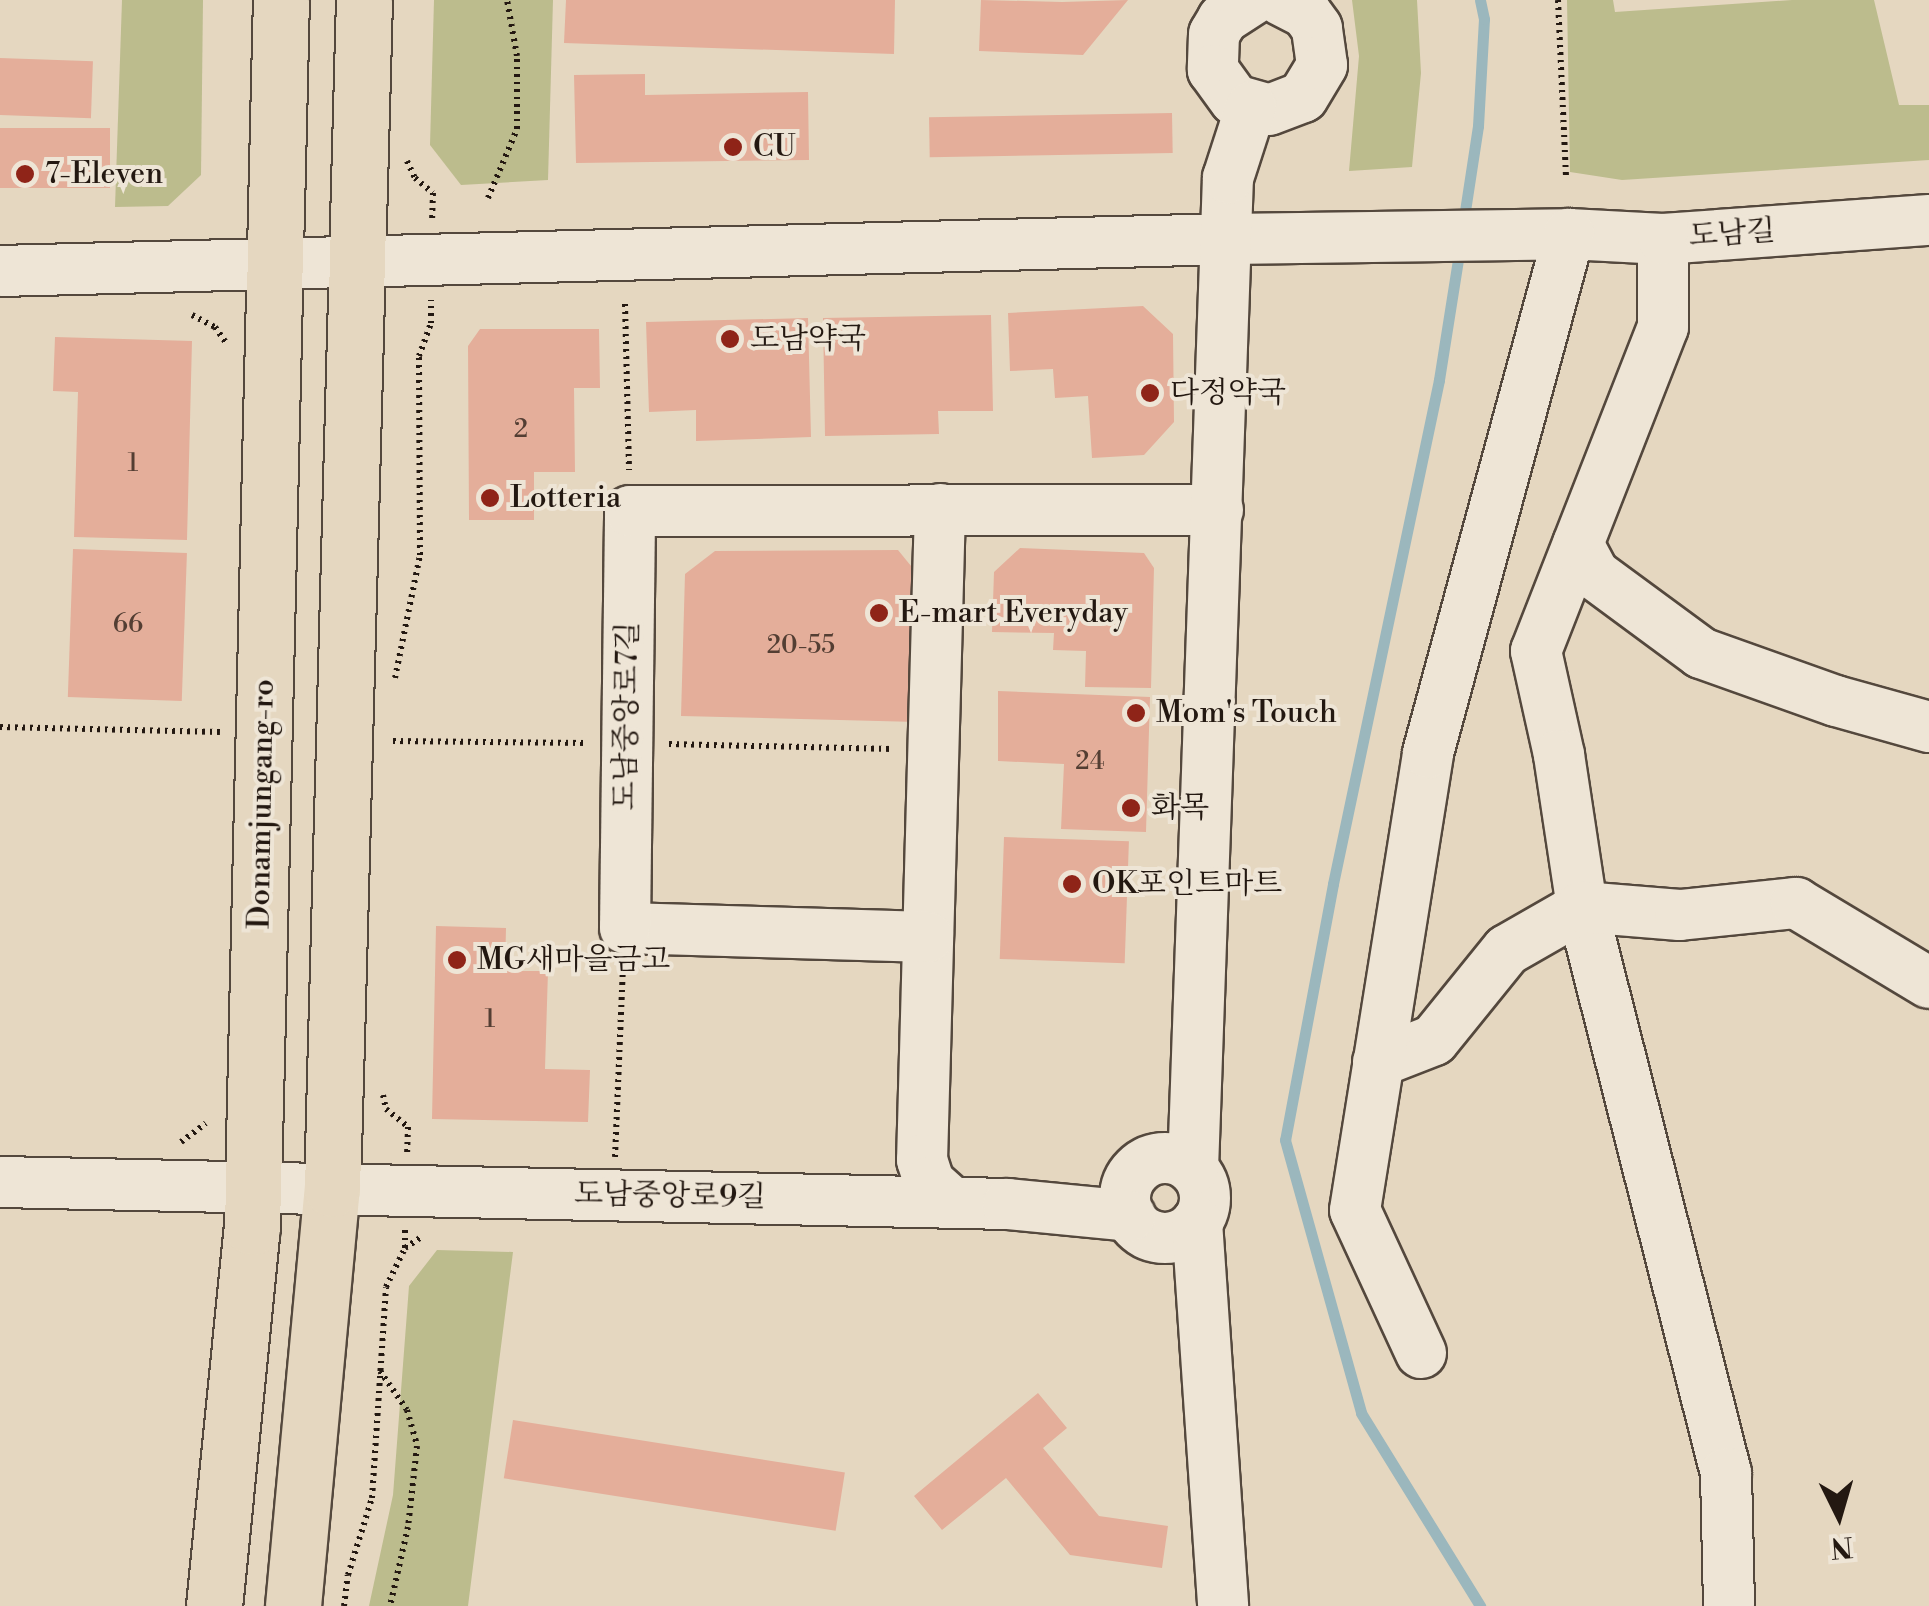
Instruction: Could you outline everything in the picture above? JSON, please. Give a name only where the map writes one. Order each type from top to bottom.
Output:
[{"type":"main road","name":"Donamjungang-ro","points":[[214,1606],[253,1188],[281,0]]},
{"type":"main road","points":[[292,1606],[332,1190],[364,0]]},
{"type":"street","points":[[1252,0],[1224,18],[1211,52],[1221,86],[1251,108],[1287,106],[1316,82],[1322,65],[1317,28],[1306,13],[1280,0]]},
{"type":"street","points":[[1223,1606],[1206,1362],[1173,1301],[1159,1197],[1194,1067],[1229,239],[1228,178],[1251,108]]},
{"type":"street","name":"도남길","points":[[0,272],[1229,239],[1551,235],[1663,239],[1929,220]]},
{"type":"street","points":[[1421,1353],[1355,1210],[1428,753],[1551,235]]},
{"type":"street","points":[[1663,239],[1663,328],[1536,651],[1559,754],[1582,907],[1726,1472],[1728,1606]]},
{"type":"street","points":[[940,509],[922,1160],[929,1182],[951,1202]]},
{"type":"street","points":[[630,511],[1218,510]]},
{"type":"street","name":"도남중앙로7길","points":[[625,928],[630,511]]},
{"type":"street","points":[[1578,544],[1594,574],[1701,653],[1836,701],[1929,727]]},
{"type":"street","points":[[1378,1062],[1434,1040],[1507,950],[1582,907],[1680,916],[1796,903],[1929,983]]},
{"type":"street","points":[[625,928],[928,937]]},
{"type":"street","points":[[886,1200],[922,1160]]},
{"type":"street","name":"도남중앙로9길","points":[[0,1182],[1008,1204],[1159,1197]]},
{"type":"path","points":[[488,198],[517,129],[517,56],[507,0]]},
{"type":"path","points":[[1558,0],[1566,179]]},
{"type":"path","points":[[625,304],[630,511]]},
{"type":"path","points":[[394,690],[420,556],[420,356],[431,323]]},
{"type":"path","points":[[392,760],[393,724]]},
{"type":"path","points":[[0,727],[227,733]]},
{"type":"path","points":[[613,1195],[625,928]]},
{"type":"path","points":[[379,1080],[386,1110],[408,1128]]},
{"type":"path","points":[[344,1606],[348,1575],[372,1498],[386,1286],[404,1248],[435,1229]]},
{"type":"path","points":[[380,1371],[406,1410],[417,1446],[408,1527],[390,1606]]},
{"type":"green space","points":[[122,0],[203,0],[201,175],[168,206],[115,207]]},
{"type":"green space","points":[[434,0],[553,0],[548,180],[461,185],[430,145]]},
{"type":"green space","points":[[1352,0],[1417,0],[1421,73],[1412,167],[1349,171],[1359,56]]},
{"type":"green space","points":[[1567,0],[1613,0],[1615,12],[1792,0],[1874,0],[1899,105],[1929,105],[1929,160],[1622,180],[1570,172]]},
{"type":"green space","points":[[437,1250],[513,1252],[468,1606],[369,1606],[393,1495],[409,1286]]},
{"type":"building","points":[[566,0],[895,0],[894,54],[564,43]]},
{"type":"building","points":[[981,0],[1128,0],[1083,55],[979,51]]},
{"type":"building","points":[[0,58],[93,61],[91,118],[0,115]]},
{"type":"building","points":[[645,74],[645,95],[808,92],[809,160],[576,163],[574,75]]},
{"type":"building","points":[[1172,113],[1173,153],[930,157],[929,117]]},
{"type":"building","points":[[0,128],[110,128],[110,188],[0,188]]},
{"type":"building","points":[[1143,306],[1173,334],[1174,422],[1144,455],[1092,458],[1088,396],[1055,398],[1053,369],[1010,371],[1008,313]]},
{"type":"building","points":[[991,315],[993,411],[938,411],[939,434],[825,436],[823,318]]},
{"type":"building","points":[[808,318],[811,437],[696,441],[696,410],[649,412],[646,322]]},
{"type":"building","points":[[480,329],[599,329],[600,388],[574,388],[575,472],[534,472],[534,520],[469,520],[468,346]]},
{"type":"building","points":[[55,337],[192,341],[187,540],[74,537],[78,392],[53,391]]},
{"type":"building","points":[[1020,548],[1144,553],[1154,568],[1151,688],[1085,687],[1086,651],[1053,650],[1054,633],[992,632],[994,572]]},
{"type":"building","points":[[73,549],[187,553],[182,701],[68,697]]},
{"type":"building","points":[[898,550],[920,577],[917,722],[681,716],[685,574],[715,551]]},
{"type":"building","points":[[998,691],[1150,697],[1146,832],[1061,829],[1064,764],[998,761]]},
{"type":"building","points":[[1004,837],[1129,841],[1125,963],[1000,959]]},
{"type":"building","points":[[436,926],[506,928],[505,971],[548,971],[545,1069],[590,1070],[588,1122],[432,1119]]},
{"type":"building","points":[[1038,1393],[1067,1428],[1043,1448],[1099,1516],[1168,1526],[1162,1568],[1070,1555],[1006,1478],[942,1530],[914,1496]]},
{"type":"building","points":[[513,1420],[845,1473],[836,1531],[504,1478]]},
{"type":"waterway","points":[[1463,224],[1478,126],[1484,19],[1480,0]]},
{"type":"waterway","points":[[1460,247],[1439,380],[1333,884],[1285,1140],[1361,1413],[1480,1606]]},
{"type":"place","name":"CU","points":[[733,147]]},
{"type":"place","name":"7-Eleven","points":[[25,174]]},
{"type":"place","name":"도남약국","points":[[730,339]]},
{"type":"place","name":"다정약국","points":[[1150,393]]},
{"type":"place","name":"Lotteria","points":[[490,498]]},
{"type":"place","name":"E-mart Everyday","points":[[879,613]]},
{"type":"place","name":"Mom's Touch","points":[[1136,713]]},
{"type":"place","name":"화목","points":[[1131,808]]},
{"type":"place","name":"OK포인트마트","points":[[1072,884]]},
{"type":"place","name":"MG새마을금고","points":[[457,960]]}]
